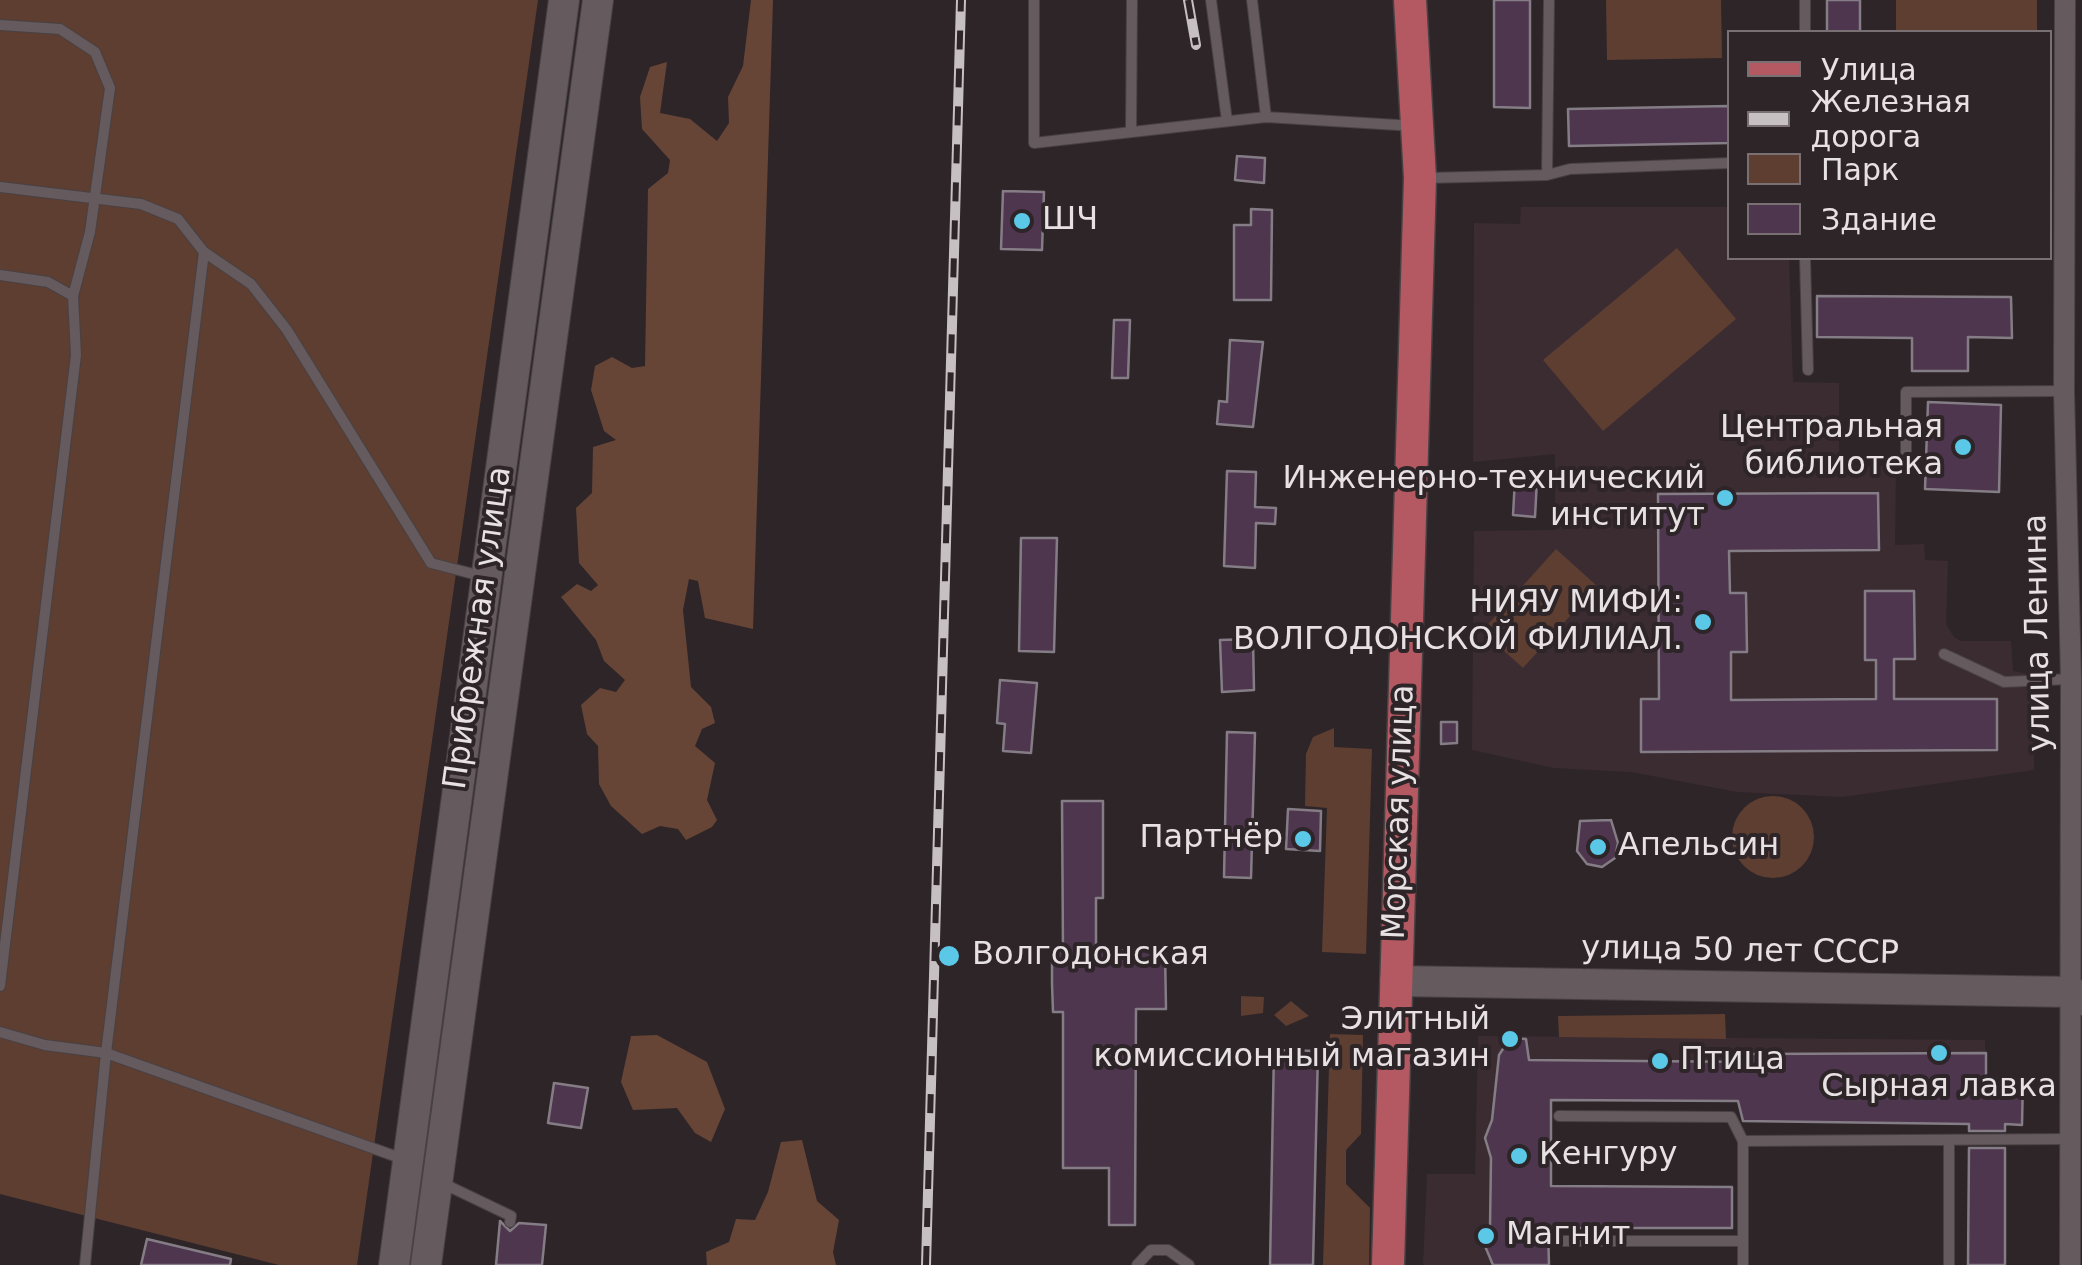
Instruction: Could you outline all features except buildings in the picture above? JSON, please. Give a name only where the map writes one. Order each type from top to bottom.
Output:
[{"type":"main road","name":"Прибрежная улица","points":[[394,1265],[564,0]]},
{"type":"main road","name":"Прибрежная улица","points":[[426,1265],[598,0]]},
{"type":"main road","name":"Морская улица","points":[[1388,1265],[1420,178],[1410,0]]},
{"type":"main road","name":"улица 50 лет СССР","points":[[1394,981],[2077,991]]},
{"type":"street","name":"улица Ленина","points":[[2065,0],[2057,138],[2077,991],[2070,1139],[2070,1265]]},
{"type":"lane","points":[[1034,0],[1034,143],[1266,117],[1420,126]]},
{"type":"lane","points":[[1131,132],[1132,0]]},
{"type":"lane","points":[[1211,0],[1227,121]]},
{"type":"lane","points":[[1252,0],[1266,117]]},
{"type":"lane","points":[[1547,174],[1549,0]]},
{"type":"lane","points":[[1805,0],[1806,30]]},
{"type":"lane","points":[[0,25],[60,29],[95,52],[110,88],[96,198],[73,296],[76,355],[0,986]]},
{"type":"lane","points":[[1420,178],[1727,163]]},
{"type":"lane","points":[[0,187],[141,204],[178,219],[204,252],[251,284],[287,330],[431,563],[487,578]]},
{"type":"lane","points":[[85,1265],[106,1054],[204,252]]},
{"type":"lane","points":[[1805,260],[1808,370]]},
{"type":"lane","points":[[0,275],[48,282],[73,296]]},
{"type":"lane","points":[[1906,470],[1906,392],[2064,391]]},
{"type":"lane","points":[[1944,654],[2004,682],[2072,678]]},
{"type":"lane","points":[[430,1009],[462,1014]]},
{"type":"lane","points":[[0,1032],[45,1045],[106,1054],[409,1161]]},
{"type":"lane","points":[[1559,1116],[1731,1117],[1744,1140],[1743,1265]]},
{"type":"lane","points":[[1744,1140],[2070,1139]]},
{"type":"lane","points":[[1950,1140],[1950,1265]]},
{"type":"lane","points":[[438,1181],[510,1216],[510,1222]]},
{"type":"lane","points":[[1559,1241],[1743,1242]]},
{"type":"lane","points":[[1136,1265],[1151,1250],[1168,1250],[1189,1265]]},
{"type":"shaded area","points":[[751,0],[773,0],[753,629],[705,618],[698,581],[689,579],[683,610],[691,687],[711,707],[715,723],[702,729],[695,746],[715,763],[707,800],[717,820],[712,827],[686,840],[678,829],[660,826],[642,834],[611,806],[599,784],[598,746],[587,734],[581,705],[600,688],[616,692],[625,680],[604,661],[596,640],[561,597],[577,584],[591,591],[598,585],[579,563],[576,508],[592,493],[593,447],[616,440],[604,431],[591,390],[595,366],[612,357],[632,368],[645,366],[648,189],[668,173],[670,160],[642,129],[640,97],[650,67],[667,62],[660,113],[690,119],[717,141],[729,123],[728,97],[743,66]]},
{"type":"shaded area","name":"Инженерно-технический институт","points":[[1521,207],[1727,207],[1727,260],[1789,260],[1793,382],[1839,383],[1839,466],[1896,466],[1895,545],[1924,544],[1925,560],[1948,561],[1946,624],[1954,637],[1961,641],[2011,641],[2013,671],[2034,675],[2034,770],[1842,797],[1737,792],[1631,772],[1554,768],[1472,750],[1474,531],[1555,530],[1555,454],[1473,462],[1474,223],[1520,224]]},
{"type":"shaded area","points":[[657,1035],[707,1062],[725,1109],[711,1142],[695,1133],[677,1108],[633,1110],[621,1082],[631,1036]]},
{"type":"shaded area","points":[[1478,1036],[1985,1040],[1986,1068],[1530,1060],[1532,1265],[1423,1265],[1427,1174],[1475,1174]]},
{"type":"shaded area","points":[[802,1140],[817,1201],[839,1220],[833,1252],[836,1265],[707,1265],[706,1252],[729,1242],[736,1219],[755,1220],[768,1192],[781,1142]]},
{"type":"green space","points":[[0,0],[538,0],[357,1265],[279,1265],[0,1194]]},
{"type":"green space","points":[[1606,0],[1721,0],[1722,58],[1607,60]]},
{"type":"green space","points":[[1896,0],[2037,0],[2037,30],[1896,30]]},
{"type":"green space","points":[[1677,248],[1736,319],[1603,431],[1543,360]]},
{"type":"green space","points":[[1556,549],[1597,586],[1523,668],[1482,631]]},
{"type":"green space","points":[[1334,728],[1334,747],[1372,749],[1366,954],[1322,952],[1327,808],[1305,806],[1306,754],[1313,737]]},
{"type":"green space","points":[[1773,796],[1802,808],[1814,837],[1802,866],[1773,878],[1744,866],[1732,837],[1744,808]]},
{"type":"green space","points":[[1241,996],[1264,997],[1263,1013],[1241,1016]]},
{"type":"green space","points":[[1291,1001],[1309,1016],[1286,1026],[1274,1015]]},
{"type":"green space","points":[[1725,1014],[1726,1039],[1559,1037],[1558,1016]]},
{"type":"green space","points":[[1330,1034],[1363,1035],[1361,1134],[1346,1150],[1346,1184],[1370,1208],[1369,1265],[1323,1265]]},
{"type":"railway","points":[[926,1265],[961,0]]},
{"type":"railway","points":[[1188,0],[1196,45]]},
{"type":"place","name":"ШЧ","points":[[1022,221]]},
{"type":"place","name":"Центральная библиотека","points":[[1963,447]]},
{"type":"place","name":"Инженерно-технический институт","points":[[1725,498]]},
{"type":"place","name":"НИЯУ МИФИ: ВОЛГОДОНСКОЙ ФИЛИАЛ.","points":[[1703,622]]},
{"type":"place","name":"Партнёр","points":[[1303,839]]},
{"type":"place","name":"Апельсин","points":[[1598,847]]},
{"type":"place","name":"Волгодонская","points":[[949,956]]},
{"type":"place","name":"Элитный комиссионный магазин","points":[[1510,1039]]},
{"type":"place","name":"Сырная лавка","points":[[1939,1053]]},
{"type":"place","name":"Птица","points":[[1660,1061]]},
{"type":"place","name":"Кенгуру","points":[[1519,1156]]},
{"type":"place","name":"Магнит","points":[[1486,1236]]}]
